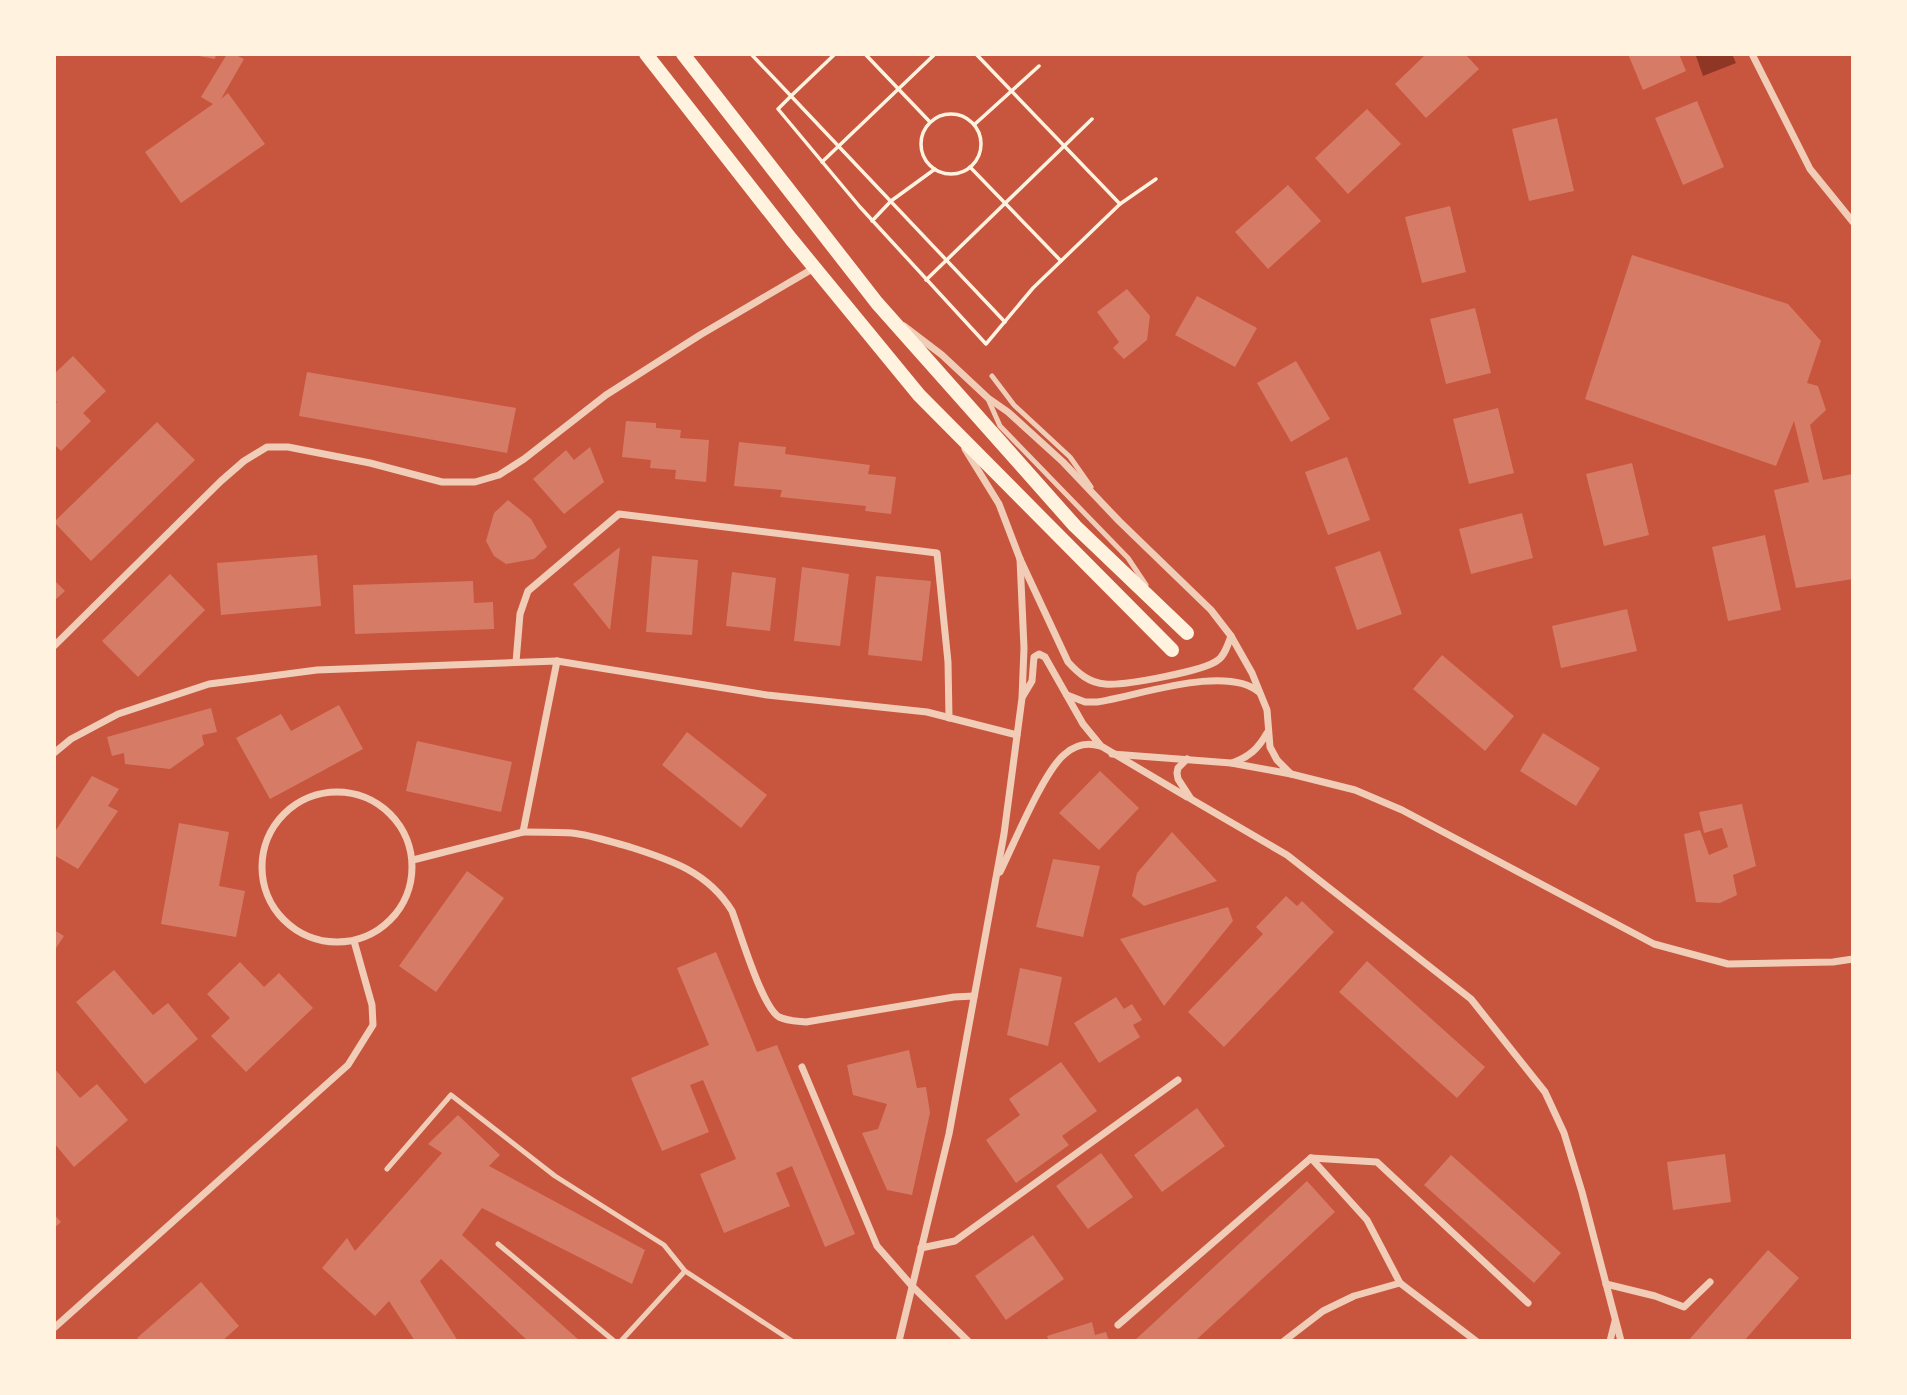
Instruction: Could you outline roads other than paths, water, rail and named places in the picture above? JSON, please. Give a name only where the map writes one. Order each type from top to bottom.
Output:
[{"type":"main road","points":[[646,54],[919,395],[1172,650]]},
{"type":"main road","points":[[683,54],[877,303],[1075,526],[1187,633]]},
{"type":"street","points":[[1752,54],[1810,169],[1853,222]]},
{"type":"street","points":[[54,646],[244,461],[267,447],[288,447],[370,463],[442,482],[475,482],[499,475],[606,395],[700,335],[815,268]]},
{"type":"street","points":[[877,303],[942,355],[1063,462],[1211,610],[1242,654],[1262,695],[1267,710],[1270,747],[1277,760],[1290,774]]},
{"type":"street","points":[[960,439],[999,504],[1020,559],[1068,662],[1080,675],[1105,684],[1139,681],[1210,665],[1223,656],[1231,636]]},
{"type":"street","points":[[516,662],[520,614],[528,591],[620,514],[937,553],[948,662],[949,718]]},
{"type":"street","points":[[898,1341],[949,1134],[1004,834],[1022,698],[1024,648],[1020,559]]},
{"type":"street","points":[[1022,698],[1032,681],[1034,657],[1039,654],[1045,657],[1083,724],[1101,746],[1287,855],[1471,999],[1545,1091],[1564,1133],[1621,1341]]},
{"type":"street","points":[[54,753],[71,739],[118,714],[209,684],[317,670],[557,661],[767,695],[927,712],[1017,735]]},
{"type":"street","points":[[523,832],[557,661]]},
{"type":"street","points":[[1065,693],[1076,700],[1097,702],[1171,686],[1226,680],[1242,681],[1262,695]]},
{"type":"street","points":[[1231,763],[1257,750],[1268,731]]},
{"type":"street","points":[[996,882],[1037,798],[1061,757],[1082,744],[1101,746]]},
{"type":"street","points":[[1112,754],[1231,763],[1355,790],[1402,810],[1654,944],[1728,964],[1833,962],[1853,959]]},
{"type":"street","points":[[1187,759],[1177,773],[1191,799]]},
{"type":"street","points":[[345,792],[370,798],[391,813],[407,835],[413,860],[412,882],[405,902],[392,920],[374,934],[354,941],[328,943],[303,935],[282,919],[274,908],[267,897],[261,872],[264,846],[276,822],[295,804],[318,793],[345,792]]},
{"type":"street","points":[[413,860],[523,832],[574,833],[665,858],[687,867],[708,881],[724,897],[732,911],[766,1002],[779,1016],[789,1020],[806,1022],[974,996]]},
{"type":"street","points":[[54,1328],[348,1065],[373,1025],[372,1005],[354,941]]},
{"type":"street","points":[[802,1066],[877,1246],[912,1286],[968,1341]]},
{"type":"street","points":[[921,1248],[954,1241],[1178,1080]]},
{"type":"street","points":[[1311,1158],[1367,1220],[1400,1283],[1476,1341]]},
{"type":"street","points":[[1118,1325],[1311,1158],[1377,1161],[1528,1303]]},
{"type":"street","points":[[1284,1341],[1323,1311],[1354,1296],[1400,1283]]},
{"type":"street","points":[[1606,1284],[1655,1296],[1684,1307],[1710,1283]]},
{"type":"street","points":[[1610,1341],[1615,1320]]},
{"type":"lane","points":[[992,376],[1014,405],[1070,457],[1100,501]]},
{"type":"lane","points":[[988,398],[1000,426],[1128,558],[1159,605]]},
{"type":"lane","points":[[387,1170],[451,1094],[555,1176],[664,1245],[685,1271],[792,1341]]},
{"type":"lane","points":[[498,1244],[614,1341]]},
{"type":"lane","points":[[621,1341],[685,1271]]}]
